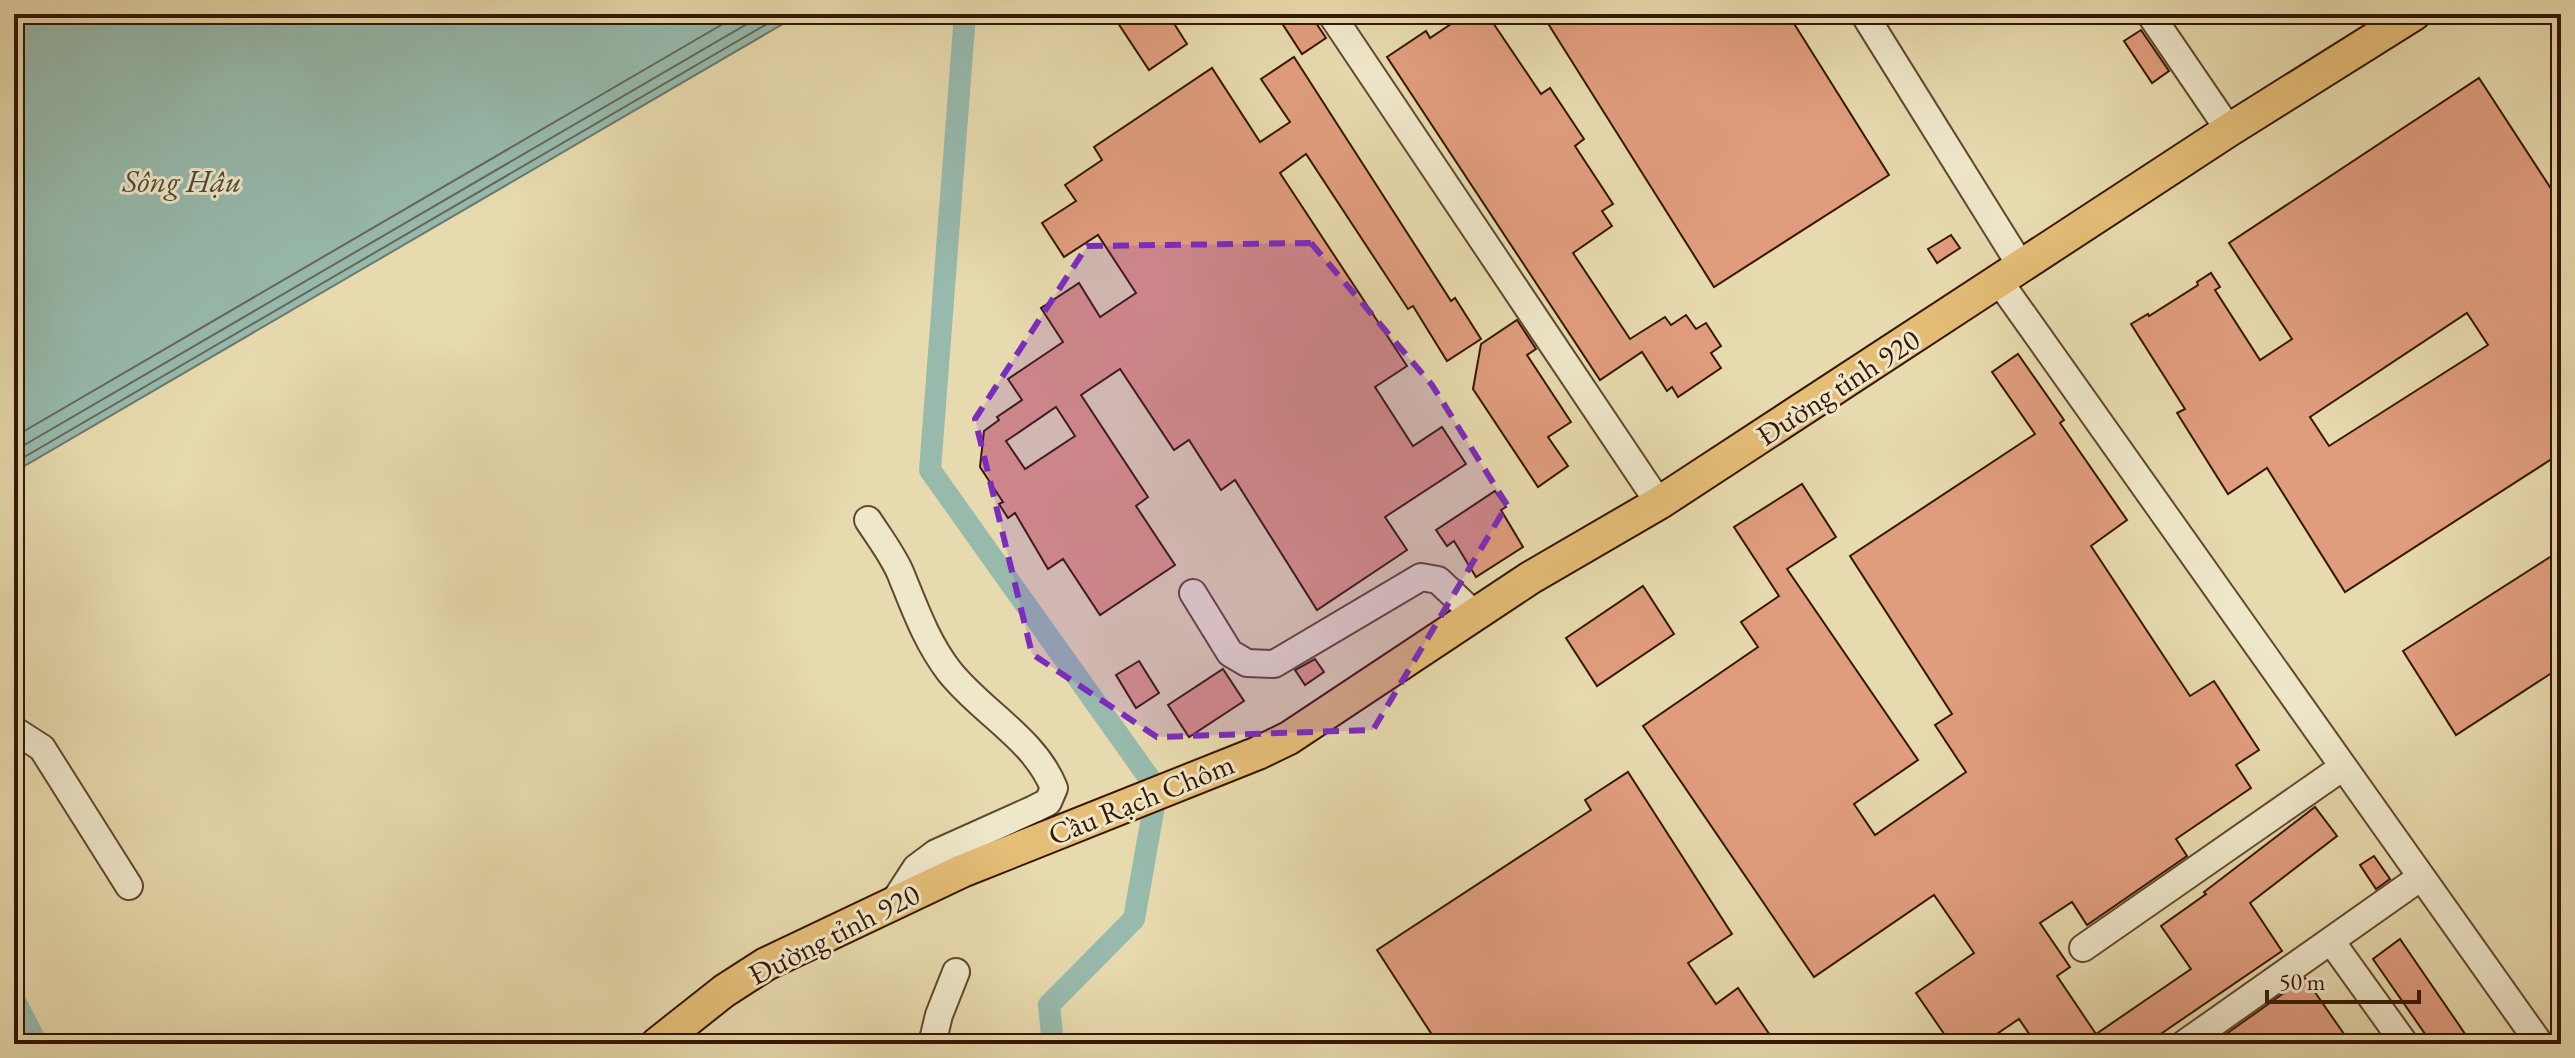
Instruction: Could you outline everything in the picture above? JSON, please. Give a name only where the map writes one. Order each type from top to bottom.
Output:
[{"type":"main road","name":"Đường tỉnh 920","points":[[1258,753],[1289,738],[1530,578],[1659,503],[2229,130],[2414,14]]},
{"type":"main road","name":"Cầu Rạch Chôm","points":[[1025,846],[1258,753]]},
{"type":"main road","name":"Đường tỉnh 920","points":[[657,1044],[724,991],[766,964],[962,871],[1025,846]]},
{"type":"street","points":[[1331,14],[1659,503]]},
{"type":"street","points":[[1864,14],[2010,274],[2343,767],[2539,1044]]},
{"type":"street","points":[[2150,14],[2229,130]]},
{"type":"street","points":[[868,520],[899,571],[915,612],[948,669],[1034,755],[1054,788],[1048,802],[936,853],[916,868],[892,905]]},
{"type":"street","points":[[1193,593],[1230,653],[1247,663],[1274,664],[1421,577],[1438,580],[1474,614]]},
{"type":"street","points":[[14,730],[42,748],[129,886]]},
{"type":"street","points":[[2083,948],[2343,767]]},
{"type":"street","points":[[2184,1044],[2421,877]]},
{"type":"street","points":[[2331,941],[2405,1044]]},
{"type":"street","points":[[932,1044],[939,1015],[956,972]]},
{"type":"highlighted area","points":[[1311,243],[1432,385],[1507,505],[1373,730],[1157,737],[1032,654],[975,419],[1087,246]]},
{"type":"water","name":"Sông Hậu","points":[[14,14],[800,14],[14,472]]},
{"type":"building","points":[[1112,14],[1168,14],[1187,44],[1149,70]]},
{"type":"building","points":[[1276,14],[1310,14],[1326,38],[1302,54]]},
{"type":"building","points":[[1466,14],[1487,14],[1541,94],[1550,88],[1584,139],[1575,146],[1613,204],[1602,211],[1612,226],[1573,253],[1630,339],[1665,317],[1671,325],[1686,315],[1696,329],[1706,323],[1721,346],[1711,353],[1721,368],[1678,397],[1672,387],[1667,391],[1642,352],[1600,380],[1387,57],[1426,31],[1430,38]]},
{"type":"building","points":[[1542,14],[1788,14],[1889,175],[1714,287]]},
{"type":"building","points":[[2141,30],[2169,71],[2152,83],[2124,41]]},
{"type":"building","points":[[1294,57],[1451,301],[1455,298],[1481,339],[1447,361],[1413,306],[1408,309],[1306,154],[1280,173],[1407,366],[1375,387],[1413,446],[1442,427],[1466,464],[1385,517],[1407,550],[1317,610],[1235,480],[1221,490],[1189,440],[1174,450],[1120,369],[1081,395],[1148,497],[1136,506],[1175,565],[1100,615],[1063,559],[1048,569],[1015,513],[1008,518],[999,504],[1003,502],[980,467],[984,431],[999,420],[997,417],[1022,400],[1008,379],[1063,342],[1041,308],[1079,283],[1100,317],[1136,293],[1098,235],[1064,257],[1042,223],[1076,201],[1065,185],[1102,160],[1094,147],[1212,68],[1260,142],[1290,122],[1261,79]],"holes":[[[1056,407],[1075,436],[1025,469],[1006,441]]]},
{"type":"building","points":[[2479,78],[2561,204],[2561,453],[2345,592],[2267,468],[2228,494],[2177,413],[2185,409],[2131,324],[2198,285],[2197,282],[2211,273],[2220,287],[2215,290],[2260,360],[2292,339],[2229,243]],"holes":[[[2467,313],[2488,345],[2329,446],[2310,417]]]},
{"type":"building","points":[[1951,235],[1960,248],[1937,263],[1928,249]]},
{"type":"building","points":[[1517,320],[1536,349],[1527,355],[1571,422],[1548,437],[1568,466],[1538,487],[1473,389],[1481,344]]},
{"type":"building","points":[[2018,354],[2064,420],[2060,423],[2127,520],[2091,546],[2190,696],[2214,681],[2259,750],[2236,765],[2251,788],[2176,839],[2187,856],[2087,925],[2072,902],[2040,923],[2070,967],[2057,976],[2096,1034],[2191,969],[2161,926],[2315,807],[2337,836],[2250,903],[2282,951],[2146,1044],[2036,1044],[2019,1019],[1982,1044],[1951,1044],[1916,993],[1974,953],[1934,895],[1814,977],[1643,726],[1758,647],[1741,622],[1779,596],[1734,527],[1802,484],[1836,537],[1787,569],[1918,760],[1854,804],[1875,835],[1966,772],[1935,725],[1952,714],[1850,556],[2035,434],[1992,372]]},
{"type":"building","points":[[1495,491],[1506,507],[1501,510],[1523,547],[1476,577],[1454,541],[1447,546],[1436,530]]},
{"type":"building","points":[[2561,550],[2561,667],[2456,735],[2403,651]]},
{"type":"building","points":[[1643,586],[1674,634],[1597,686],[1566,638]]},
{"type":"building","points":[[1315,659],[1324,672],[1305,685],[1295,670]]},
{"type":"building","points":[[1139,661],[1159,693],[1136,708],[1116,675]]},
{"type":"building","points":[[1223,669],[1244,701],[1189,737],[1168,705]]},
{"type":"building","points":[[1628,772],[1732,934],[1688,963],[1716,1004],[1738,988],[1776,1044],[1438,1044],[1377,950],[1591,810],[1585,800]]},
{"type":"building","points":[[2374,856],[2390,879],[2376,889],[2360,865]]},
{"type":"building","points":[[2400,939],[2472,1044],[2432,1044],[2373,959]]},
{"type":"building","points":[[2305,978],[2351,1044],[2212,1044]]},
{"type":"waterway","points":[[965,14],[930,470],[1157,789],[1134,919],[1049,1005],[1053,1044]]},
{"type":"waterway","points":[[14,999],[37,1044]]}]
